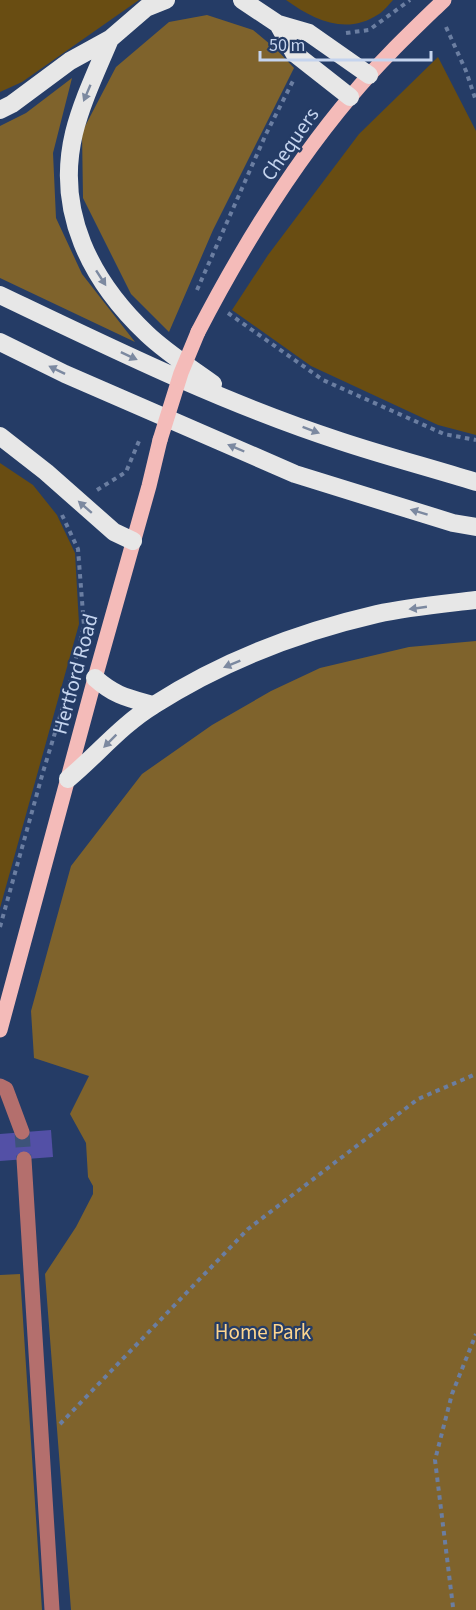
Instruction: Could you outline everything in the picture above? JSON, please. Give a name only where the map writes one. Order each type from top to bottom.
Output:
[{"type":"highway","points":[[0,110],[12,104],[70,61],[110,39],[146,8],[166,0]]},
{"type":"highway","points":[[242,0],[278,24],[309,33],[369,75]]},
{"type":"highway","points":[[278,24],[294,52],[350,97]]},
{"type":"highway","points":[[110,39],[81,108],[74,135],[69,167],[69,193],[74,222],[85,252],[101,279],[128,315],[149,336],[237,402]]},
{"type":"highway","points":[[0,295],[139,360],[237,402],[339,441],[476,482]]},
{"type":"highway","points":[[0,342],[65,374],[295,474],[453,523],[476,526]]},
{"type":"highway","points":[[0,436],[46,472],[114,532],[133,541]]},
{"type":"highway","points":[[68,779],[125,725],[153,705],[218,670],[300,636],[378,614],[476,600]]},
{"type":"highway","points":[[94,678],[116,695],[153,705]]},
{"type":"main road","name":"Chequers","points":[[198,332],[253,233],[312,147],[369,75],[444,0]]},
{"type":"main road","name":"Hertford Road","points":[[0,1030],[160,440],[181,373],[198,332]]},
{"type":"lane","points":[[0,1086],[6,1089],[22,1132]]},
{"type":"lane","points":[[24,1160],[52,1610]]},
{"type":"path","points":[[342,33],[369,30],[410,0]]},
{"type":"path","points":[[446,27],[466,71],[476,101]]},
{"type":"path","points":[[196,292],[266,134],[296,76]]},
{"type":"path","points":[[228,312],[324,380],[444,434],[476,440]]},
{"type":"path","points":[[94,491],[126,472],[141,435]]},
{"type":"path","points":[[0,927],[69,687],[84,626],[78,549],[66,520]]},
{"type":"path","points":[[42,1442],[248,1228],[418,1099],[476,1074]]},
{"type":"path","points":[[453,1607],[435,1460],[452,1394],[476,1334]]},
{"type":"shaded area","points":[[0,0],[139,0],[22,82],[0,92]]},
{"type":"shaded area","points":[[286,0],[393,0],[381,13],[367,21],[342,25],[319,19]]},
{"type":"shaded area","points":[[438,57],[476,131],[476,435],[438,425],[311,366],[232,310],[268,255],[359,134]]},
{"type":"shaded area","points":[[0,463],[33,485],[57,515],[75,553],[79,624],[0,908]]},
{"type":"green space","points":[[207,15],[253,30],[294,68],[213,230],[169,332],[131,294],[83,198],[82,132],[116,67],[169,22]]},
{"type":"green space","points":[[72,78],[53,153],[56,218],[82,274],[135,342],[0,278],[0,126],[26,113]]},
{"type":"green space","name":"Home Park","points":[[476,641],[476,1610],[71,1610],[45,1274],[76,1227],[93,1194],[93,1186],[88,1177],[86,1143],[70,1114],[89,1076],[34,1058],[31,1011],[71,866],[142,774],[212,725],[271,691],[320,668],[409,647]]},
{"type":"green space","points":[[20,1274],[42,1610],[0,1610],[0,1275]]},
{"type":"building","points":[[51,1130],[53,1157],[0,1161],[0,1134]]},
{"type":"tunnel","points":[[22,1132],[24,1159]]}]
